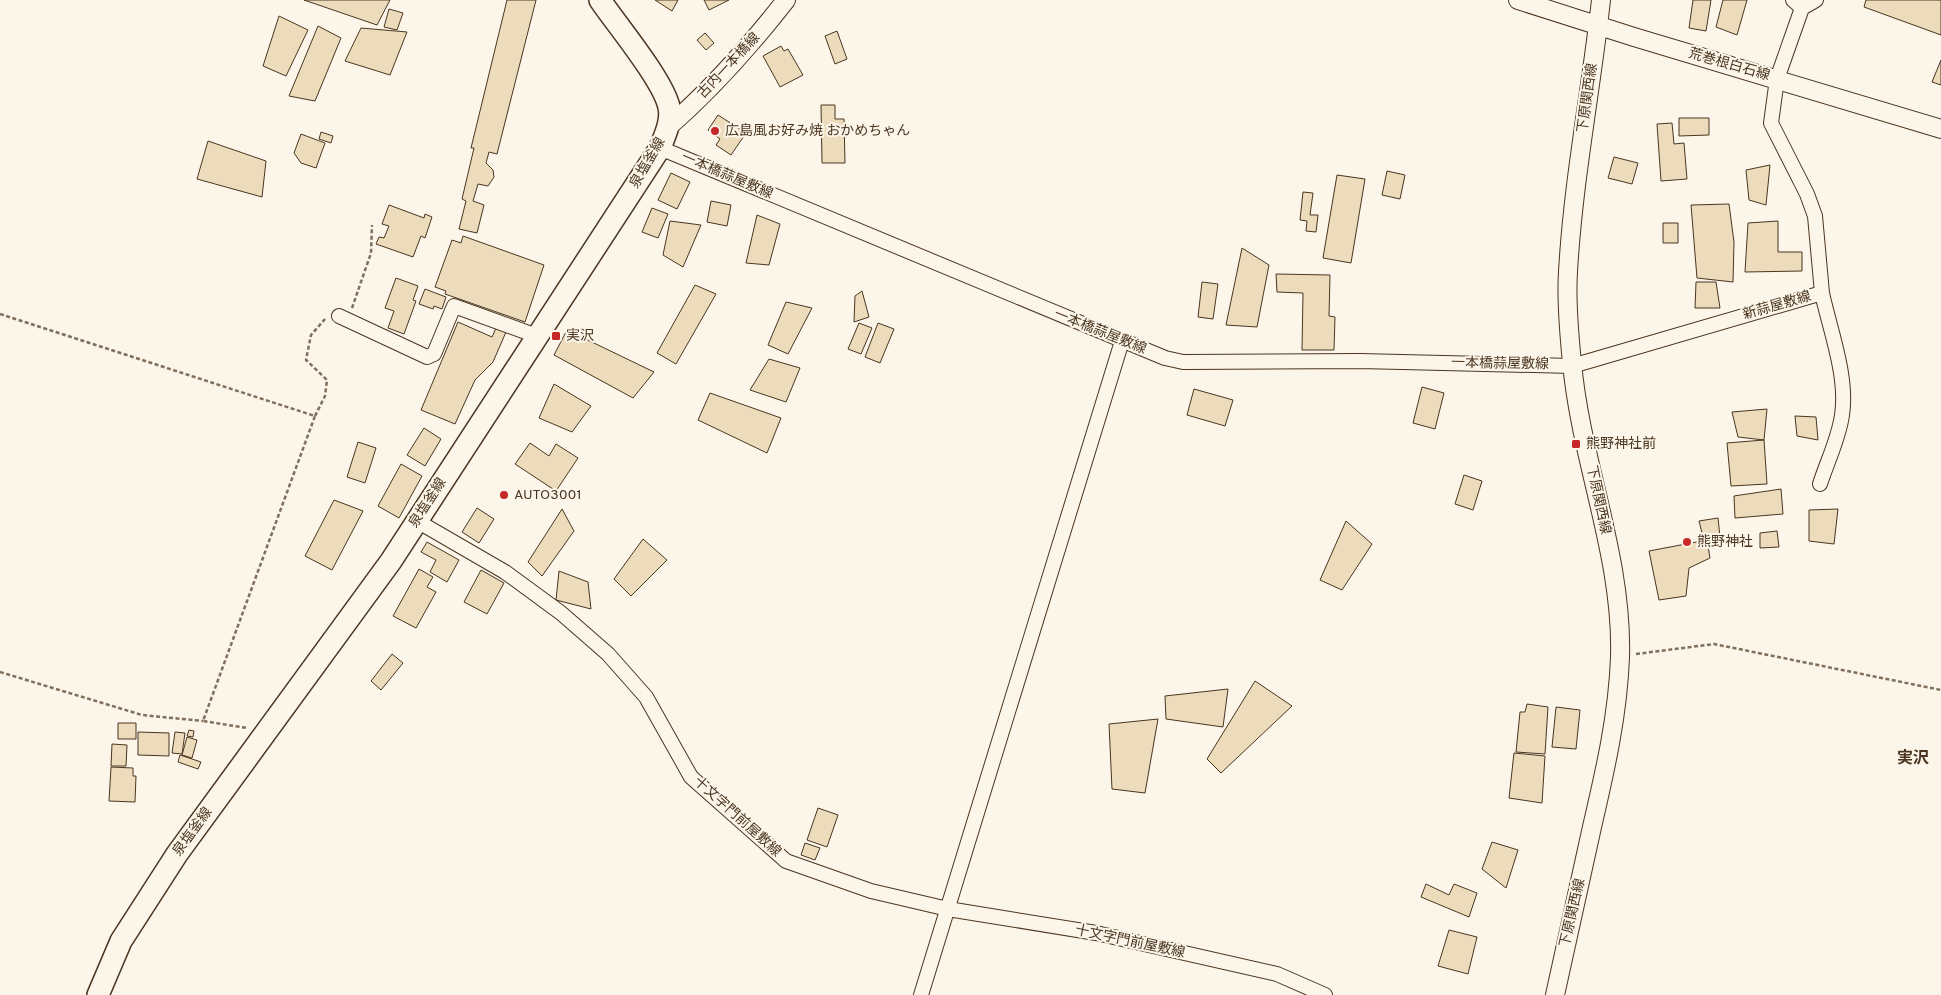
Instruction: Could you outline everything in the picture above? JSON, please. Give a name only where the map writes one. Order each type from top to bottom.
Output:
[{"type":"main road","name":"泉塩釜線","points":[[98,995],[114,955],[135,918],[177,854],[391,561],[660,148],[668,128],[669,107],[664,96],[600,0]]},
{"type":"street","name":"古内一本橋線","points":[[668,128],[693,106],[751,45],[786,0]]},
{"type":"street","name":"荒巻根白石線","points":[[1518,0],[1941,129]]},
{"type":"street","name":"下原関西線","points":[[1555,995],[1609,753],[1617,700],[1620,656],[1617,594],[1572,366],[1567,274],[1601,0]]},
{"type":"street","points":[[1798,4],[1816,0]]},
{"type":"street","name":"新蒜屋敷線","points":[[1572,366],[1822,293],[1815,216],[1807,194],[1770,123],[1778,79],[1798,4]]},
{"type":"street","name":"一本橋蒜屋敷線","points":[[660,148],[1165,358],[1183,362],[1360,362],[1572,366]]},
{"type":"street","points":[[1820,484],[1842,417],[1843,405],[1838,354],[1822,293]]},
{"type":"street","points":[[339,316],[427,357],[434,354],[454,306],[537,336]]},
{"type":"street","points":[[921,995],[1122,341]]},
{"type":"street","name":"十文字門前屋敷線","points":[[417,521],[505,572],[561,614],[608,654],[646,697],[691,777],[786,861],[871,891],[948,909],[1096,933],[1277,974],[1324,995]]},
{"type":"path","points":[[0,314],[315,416],[203,721]]},
{"type":"path","points":[[1620,656],[1714,644],[1941,690]]},
{"type":"path","points":[[0,672],[142,716],[203,721],[266,732]]},
{"type":"building","points":[[304,0],[390,0],[377,25]]},
{"type":"building","points":[[507,0],[536,0],[497,154],[489,152],[486,163],[493,170],[494,177],[488,186],[478,184],[473,201],[484,205],[477,233],[459,229],[466,201],[462,199],[474,148],[471,148]]},
{"type":"building","points":[[655,0],[678,0],[672,11]]},
{"type":"building","points":[[704,0],[729,0],[709,10]]},
{"type":"building","points":[[1693,0],[1711,0],[1706,31],[1689,28]]},
{"type":"building","points":[[1723,0],[1747,0],[1737,35],[1716,27]]},
{"type":"building","points":[[1866,0],[1941,0],[1941,35],[1864,7]]},
{"type":"building","points":[[389,9],[403,13],[397,30],[384,27]]},
{"type":"building","points":[[279,16],[308,30],[286,76],[263,66]]},
{"type":"building","points":[[318,26],[341,38],[315,101],[289,96]]},
{"type":"building","points":[[361,28],[407,32],[390,75],[345,61]]},
{"type":"building","points":[[837,31],[847,59],[835,64],[825,36]]},
{"type":"building","points":[[705,33],[714,43],[706,50],[697,40]]},
{"type":"building","points":[[781,46],[784,51],[788,49],[803,75],[780,87],[763,56]]},
{"type":"building","points":[[1941,60],[1941,85],[1932,82]]},
{"type":"building","points":[[821,105],[835,105],[835,119],[844,119],[845,163],[822,163]]},
{"type":"building","points":[[718,115],[746,133],[731,155],[716,145],[720,139],[708,130]]},
{"type":"building","points":[[1679,118],[1709,118],[1709,135],[1679,136]]},
{"type":"building","points":[[1672,123],[1674,144],[1684,143],[1687,179],[1661,181],[1657,124]]},
{"type":"building","points":[[321,132],[333,136],[331,143],[319,139]]},
{"type":"building","points":[[301,134],[325,143],[316,168],[301,163],[294,153]]},
{"type":"building","points":[[208,141],[266,161],[262,197],[197,179]]},
{"type":"building","points":[[1614,157],[1638,163],[1632,184],[1608,178]]},
{"type":"building","points":[[1770,165],[1766,205],[1749,200],[1746,170]]},
{"type":"building","points":[[1387,171],[1405,175],[1400,199],[1382,195]]},
{"type":"building","points":[[671,173],[690,182],[677,209],[658,200]]},
{"type":"building","points":[[1337,175],[1365,179],[1351,263],[1323,258]]},
{"type":"building","points":[[1303,192],[1313,193],[1310,215],[1318,215],[1316,232],[1306,231],[1307,221],[1300,220]]},
{"type":"building","points":[[711,201],[731,205],[727,226],[707,222]]},
{"type":"building","points":[[1729,204],[1734,242],[1733,282],[1697,278],[1691,205]]},
{"type":"building","points":[[389,205],[424,218],[425,214],[432,217],[425,238],[421,236],[413,257],[376,244],[379,237],[384,238],[389,226],[382,224]]},
{"type":"building","points":[[652,208],[668,214],[658,238],[642,232]]},
{"type":"building","points":[[757,215],[780,224],[769,265],[746,263]]},
{"type":"building","points":[[670,221],[701,225],[683,267],[663,255]]},
{"type":"building","points":[[1778,221],[1778,252],[1802,252],[1802,271],[1745,272],[1748,223]]},
{"type":"building","points":[[1663,223],[1678,223],[1678,243],[1663,243]]},
{"type":"building","points":[[463,236],[544,265],[525,322],[445,294],[446,291],[435,287],[452,240],[461,243]]},
{"type":"building","points":[[1242,248],[1269,265],[1257,327],[1226,325]]},
{"type":"building","points":[[1276,274],[1330,275],[1329,316],[1335,317],[1334,350],[1302,350],[1303,293],[1277,292]]},
{"type":"building","points":[[396,278],[418,286],[413,300],[416,301],[404,334],[388,328],[394,311],[385,308]]},
{"type":"building","points":[[1202,282],[1218,284],[1213,319],[1198,317]]},
{"type":"building","points":[[1696,282],[1716,282],[1720,308],[1695,308]]},
{"type":"building","points":[[695,285],[716,294],[676,364],[657,353]]},
{"type":"building","points":[[425,289],[446,297],[442,309],[434,306],[433,309],[419,304]]},
{"type":"building","points":[[862,291],[869,317],[854,322],[855,296]]},
{"type":"building","points":[[786,302],[812,308],[788,354],[768,345]]},
{"type":"building","points":[[458,322],[492,337],[496,328],[506,332],[493,362],[475,380],[455,424],[421,410]]},
{"type":"building","points":[[859,323],[872,328],[861,354],[848,349]]},
{"type":"building","points":[[878,323],[894,329],[880,363],[865,357]]},
{"type":"building","points":[[567,330],[654,372],[633,398],[554,355]]},
{"type":"building","points":[[769,359],[800,368],[786,402],[750,390]]},
{"type":"building","points":[[554,384],[591,406],[572,432],[539,418]]},
{"type":"building","points":[[1422,387],[1444,393],[1435,429],[1413,423]]},
{"type":"building","points":[[1194,389],[1233,400],[1225,426],[1187,415]]},
{"type":"building","points":[[710,393],[781,418],[767,453],[698,420]]},
{"type":"building","points":[[1767,409],[1764,440],[1738,437],[1732,412]]},
{"type":"building","points":[[1795,416],[1816,417],[1818,440],[1797,436]]},
{"type":"building","points":[[424,428],[441,439],[425,466],[407,455]]},
{"type":"building","points":[[1764,440],[1767,484],[1731,486],[1727,443]]},
{"type":"building","points":[[358,442],[376,448],[365,483],[347,477]]},
{"type":"building","points":[[530,443],[549,456],[556,444],[578,458],[556,491],[515,464]]},
{"type":"building","points":[[401,464],[422,476],[399,518],[378,506]]},
{"type":"building","points":[[1464,475],[1482,481],[1473,510],[1455,504]]},
{"type":"building","points":[[1781,489],[1783,514],[1735,518],[1734,496]]},
{"type":"building","points":[[334,500],[363,511],[332,570],[305,556]]},
{"type":"building","points":[[477,508],[494,519],[479,543],[462,532]]},
{"type":"building","points":[[562,509],[574,531],[542,576],[528,562]]},
{"type":"building","points":[[1838,509],[1834,544],[1809,541],[1809,510]]},
{"type":"building","points":[[1718,518],[1720,537],[1704,541],[1699,521]]},
{"type":"building","points":[[1346,521],[1372,544],[1342,590],[1320,580]]},
{"type":"building","points":[[1777,531],[1779,547],[1760,548],[1760,533]]},
{"type":"building","points":[[643,539],[667,560],[631,596],[614,579]]},
{"type":"building","points":[[1707,540],[1710,558],[1689,568],[1686,596],[1659,600],[1649,551]]},
{"type":"building","points":[[427,542],[459,560],[447,582],[430,572],[436,560],[421,552]]},
{"type":"building","points":[[419,569],[433,577],[427,587],[436,592],[416,628],[393,616]]},
{"type":"building","points":[[481,570],[504,583],[487,614],[464,602]]},
{"type":"building","points":[[559,571],[588,582],[591,609],[556,600]]},
{"type":"building","points":[[392,654],[403,663],[381,690],[371,681]]},
{"type":"building","points":[[1255,681],[1292,706],[1221,773],[1207,759]]},
{"type":"building","points":[[1228,689],[1223,727],[1166,719],[1165,696]]},
{"type":"building","points":[[1527,704],[1548,707],[1545,754],[1516,752],[1520,712],[1525,712]]},
{"type":"building","points":[[1556,707],[1580,710],[1576,749],[1552,747]]},
{"type":"building","points":[[1158,719],[1145,793],[1112,789],[1109,724]]},
{"type":"building","points":[[118,723],[136,723],[136,739],[118,739]]},
{"type":"building","points":[[189,730],[194,731],[193,737],[187,736]]},
{"type":"building","points":[[138,732],[169,733],[169,756],[138,755]]},
{"type":"building","points":[[175,732],[185,733],[182,754],[172,753]]},
{"type":"building","points":[[187,737],[197,740],[192,758],[182,755]]},
{"type":"building","points":[[112,744],[127,745],[126,766],[111,766]]},
{"type":"building","points":[[1514,753],[1545,756],[1542,803],[1509,798]]},
{"type":"building","points":[[180,755],[201,762],[198,769],[178,762]]},
{"type":"building","points":[[111,767],[133,768],[133,776],[136,776],[135,802],[109,801]]},
{"type":"building","points":[[818,808],[838,815],[827,847],[807,840]]},
{"type":"building","points":[[1492,842],[1518,850],[1506,888],[1482,869]]},
{"type":"building","points":[[805,843],[820,848],[815,860],[801,855]]},
{"type":"building","points":[[1426,884],[1449,895],[1454,884],[1477,893],[1469,917],[1421,897]]},
{"type":"building","points":[[1449,930],[1477,937],[1468,974],[1438,966]]},
{"type":"place","name":"広島風お好み焼 おかめちゃん","points":[[715,131]]},
{"type":"place","name":"実沢","points":[[556,336]]},
{"type":"place","name":"熊野神社前","points":[[1576,444]]},
{"type":"place","name":"AUTO3001","points":[[504,495]]},
{"type":"place","name":"熊野神社","points":[[1687,542]]},
{"type":"district","name":"実沢","points":[[1913,759]]}]
